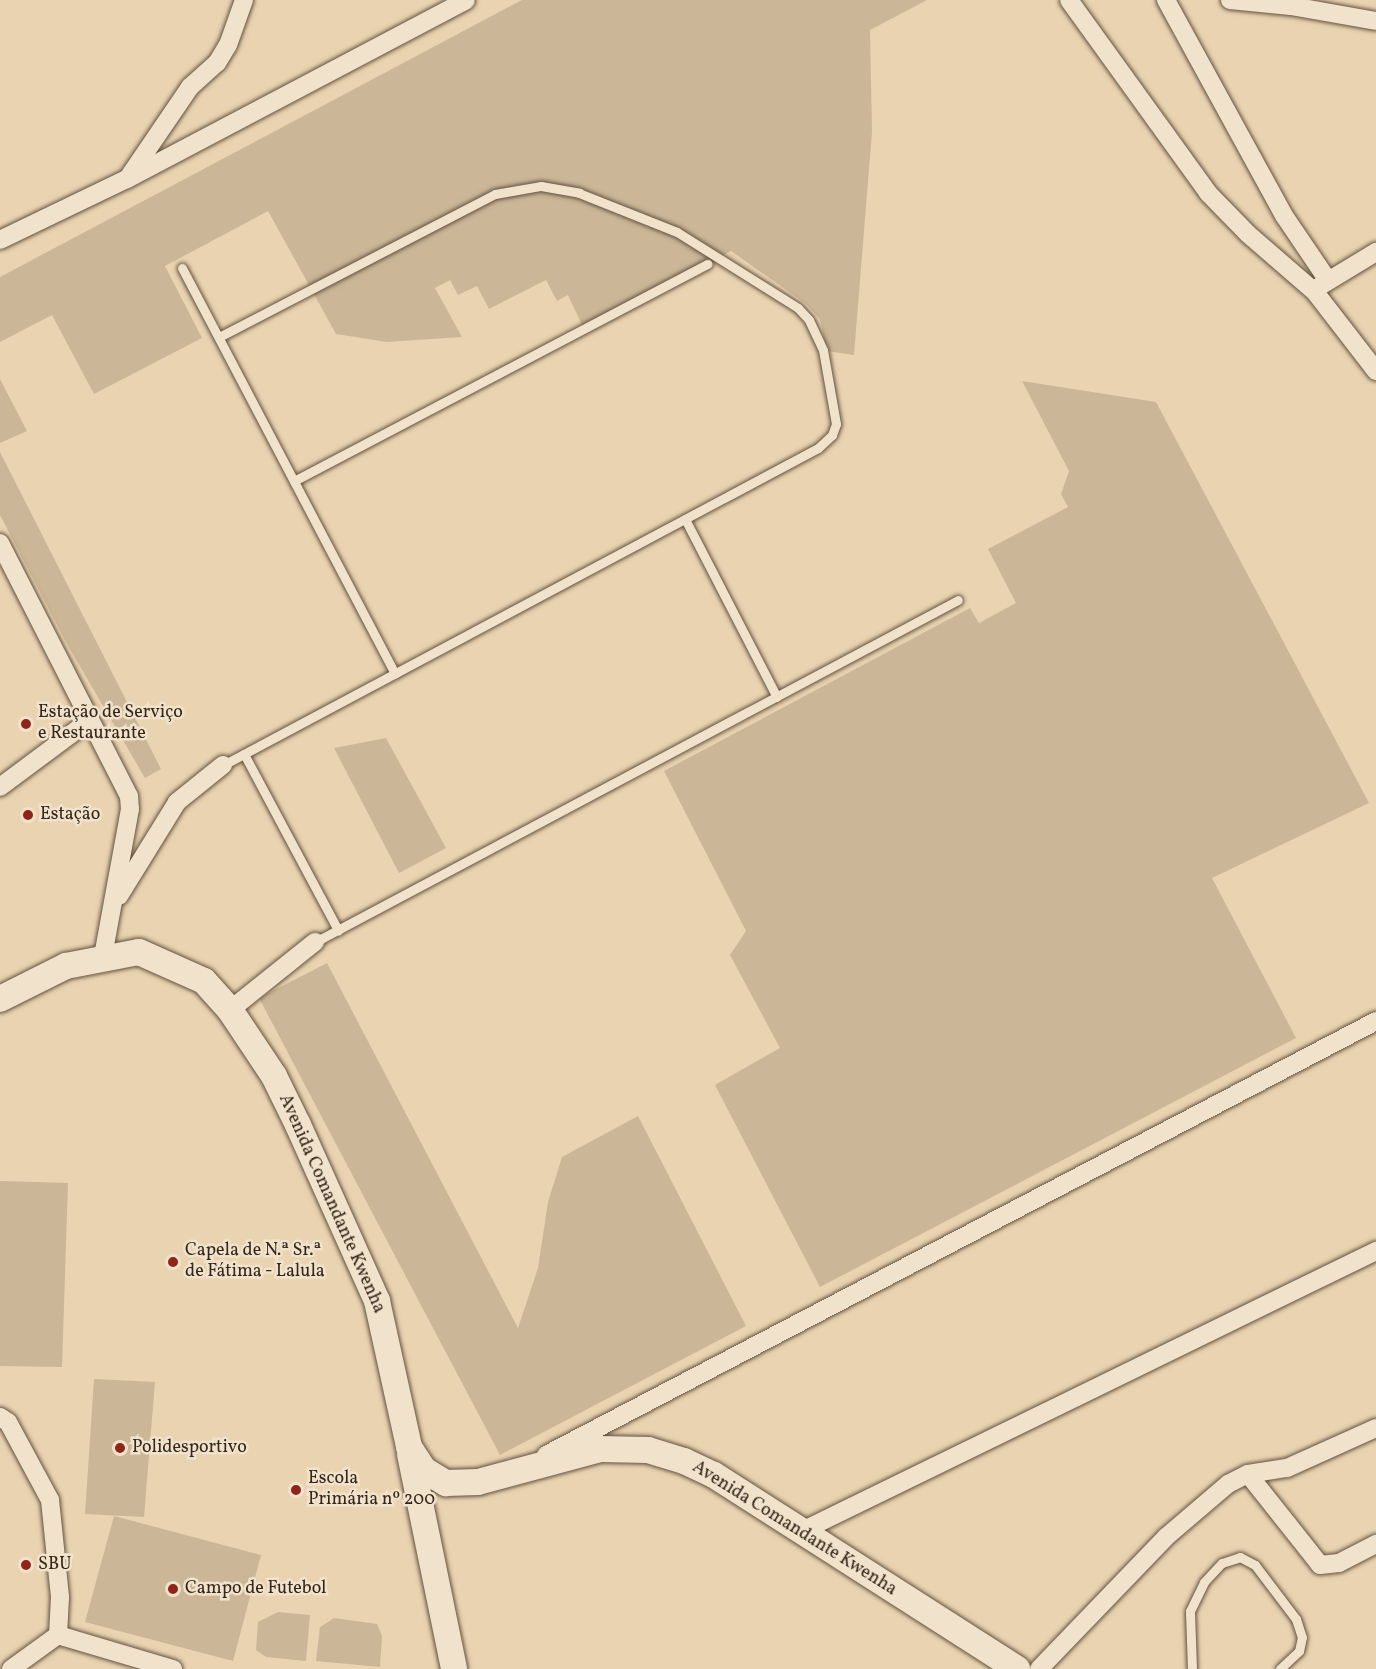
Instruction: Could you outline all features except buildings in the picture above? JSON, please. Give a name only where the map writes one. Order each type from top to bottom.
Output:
[{"type":"main road","name":"Avenida Comandante Kwenha","points":[[0,999],[66,966],[103,956],[139,952],[171,964],[204,981],[230,1010],[274,1076],[298,1125],[377,1301],[409,1448],[424,1470],[446,1483],[478,1482],[600,1449],[648,1450],[714,1475],[1017,1669]]},
{"type":"main road","points":[[409,1448],[454,1669]]},
{"type":"street","points":[[127,179],[190,87],[217,63],[228,45],[244,0]]},
{"type":"street","points":[[0,240],[127,179],[466,0]]},
{"type":"street","points":[[1069,0],[1208,193],[1248,234],[1321,285]]},
{"type":"street","points":[[1166,0],[1321,285],[1376,371]]},
{"type":"street","points":[[1230,0],[1291,6],[1376,21]]},
{"type":"street","points":[[1321,285],[1376,252]]},
{"type":"street","points":[[0,543],[129,796],[130,809],[103,956]]},
{"type":"street","points":[[0,787],[90,720]]},
{"type":"street","points":[[109,915],[177,802],[223,765]]},
{"type":"street","points":[[230,1010],[315,942]]},
{"type":"street","points":[[520,1469],[1376,1021]]},
{"type":"street","points":[[802,1532],[1376,1251]]},
{"type":"street","points":[[0,1417],[8,1422],[50,1500],[60,1597],[58,1635]]},
{"type":"street","points":[[1039,1669],[1166,1537],[1228,1484],[1248,1474],[1287,1468],[1376,1428]]},
{"type":"street","points":[[1248,1474],[1320,1565],[1340,1563],[1376,1544]]},
{"type":"street","points":[[11,1669],[58,1635]]},
{"type":"street","points":[[58,1635],[173,1669]]},
{"type":"lane","points":[[219,337],[495,194],[541,186],[579,193],[677,232],[786,300],[809,320],[823,350],[835,408],[832,435],[818,448],[223,765]]},
{"type":"lane","points":[[294,481],[707,264]]},
{"type":"lane","points":[[182,268],[394,674]]},
{"type":"lane","points":[[685,519],[777,697]]},
{"type":"lane","points":[[315,942],[958,600]]},
{"type":"lane","points":[[244,754],[338,930]]},
{"type":"lane","points":[[1192,1669],[1190,1611],[1204,1582],[1222,1563],[1240,1557],[1255,1565],[1296,1619],[1302,1637],[1299,1651],[1280,1669]]},
{"type":"shaded area","points":[[522,0],[927,0],[870,30],[872,132],[854,355],[827,351],[820,319],[805,303],[731,251],[584,329],[568,295],[557,301],[546,280],[489,309],[477,286],[458,295],[450,280],[435,288],[462,337],[387,342],[336,334],[268,211],[165,266],[202,338],[94,394],[52,315],[0,342],[0,277]]},
{"type":"shaded area","points":[[0,379],[27,431],[0,443]]},
{"type":"shaded area","points":[[1022,381],[1156,402],[1369,803],[1212,878],[1296,1038],[820,1287],[715,1085],[780,1048],[730,955],[746,931],[664,771],[970,608],[979,623],[1016,603],[988,549],[1068,507],[1061,494],[1069,471]]},
{"type":"shaded area","points":[[0,452],[161,769],[145,778],[67,644],[0,515]]},
{"type":"shaded area","points":[[386,738],[446,848],[399,873],[334,748]]},
{"type":"shaded area","points":[[327,963],[518,1328],[538,1268],[548,1202],[562,1157],[638,1116],[746,1326],[500,1455],[259,998]]},
{"type":"shaded area","points":[[0,1181],[68,1183],[62,1367],[0,1366]]},
{"type":"shaded area","name":"Polidesportivo","points":[[94,1379],[155,1382],[144,1517],[85,1514]]},
{"type":"shaded area","name":"Campo de Futebol","points":[[114,1516],[261,1555],[233,1661],[85,1622]]},
{"type":"shaded area","points":[[278,1612],[310,1615],[306,1661],[266,1657],[256,1650],[258,1622]]},
{"type":"shaded area","points":[[334,1618],[377,1624],[382,1636],[380,1667],[316,1661],[320,1627]]},
{"type":"place","name":"Estação de Serviço e Restaurante","points":[[26,724]]},
{"type":"place","name":"Estação","points":[[28,815]]},
{"type":"place","name":"Capela de N.ª Sr.ª de Fátima - Lalula","points":[[173,1262]]},
{"type":"place","name":"Polidesportivo","points":[[120,1448]]},
{"type":"place","name":"Escola Primária nº 200","points":[[296,1490]]},
{"type":"place","name":"SBU","points":[[26,1565]]},
{"type":"place","name":"Campo de Futebol","points":[[173,1589]]}]
